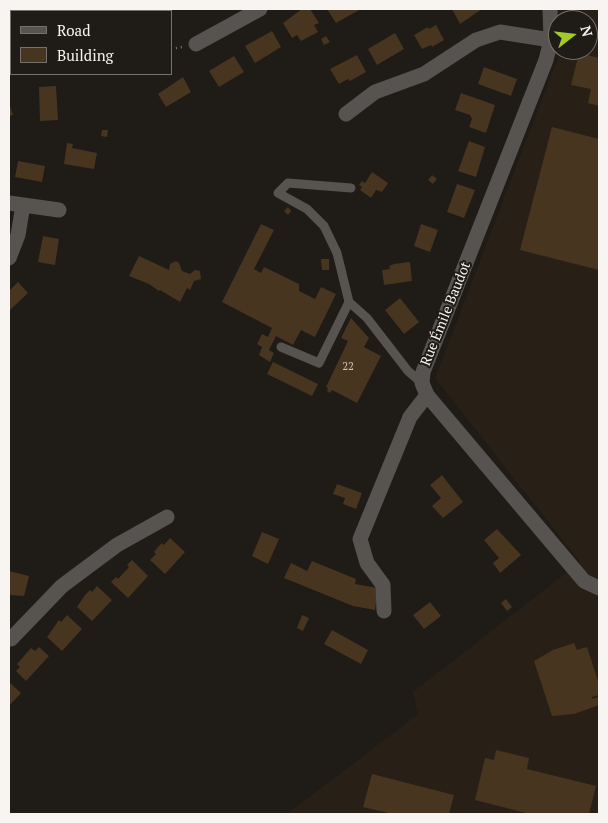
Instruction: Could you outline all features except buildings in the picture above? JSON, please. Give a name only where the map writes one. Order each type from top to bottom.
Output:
[{"type":"street","points":[[196,44],[260,9]]},
{"type":"street","points":[[9,15],[10,36]]},
{"type":"street","points":[[346,114],[375,92],[424,74],[476,40],[500,32],[548,40]]},
{"type":"street","name":"Rue Émile Baudot","points":[[384,611],[383,585],[367,563],[360,539],[410,417],[424,389],[423,372],[548,52]]},
{"type":"street","points":[[9,258],[18,235],[16,204],[59,210]]},
{"type":"street","points":[[424,389],[584,580],[599,588]]},
{"type":"street","points":[[10,639],[62,586],[117,544],[167,517]]},
{"type":"lane","points":[[351,188],[288,183],[278,193],[307,209],[324,226],[337,253],[349,302],[367,318],[424,389]]},
{"type":"lane","points":[[281,347],[320,363],[349,302]]},
{"type":"shaded area","points":[[599,9],[599,814],[287,814],[418,714],[413,692],[580,562],[435,378],[557,60],[598,60],[598,10],[558,10]]}]
